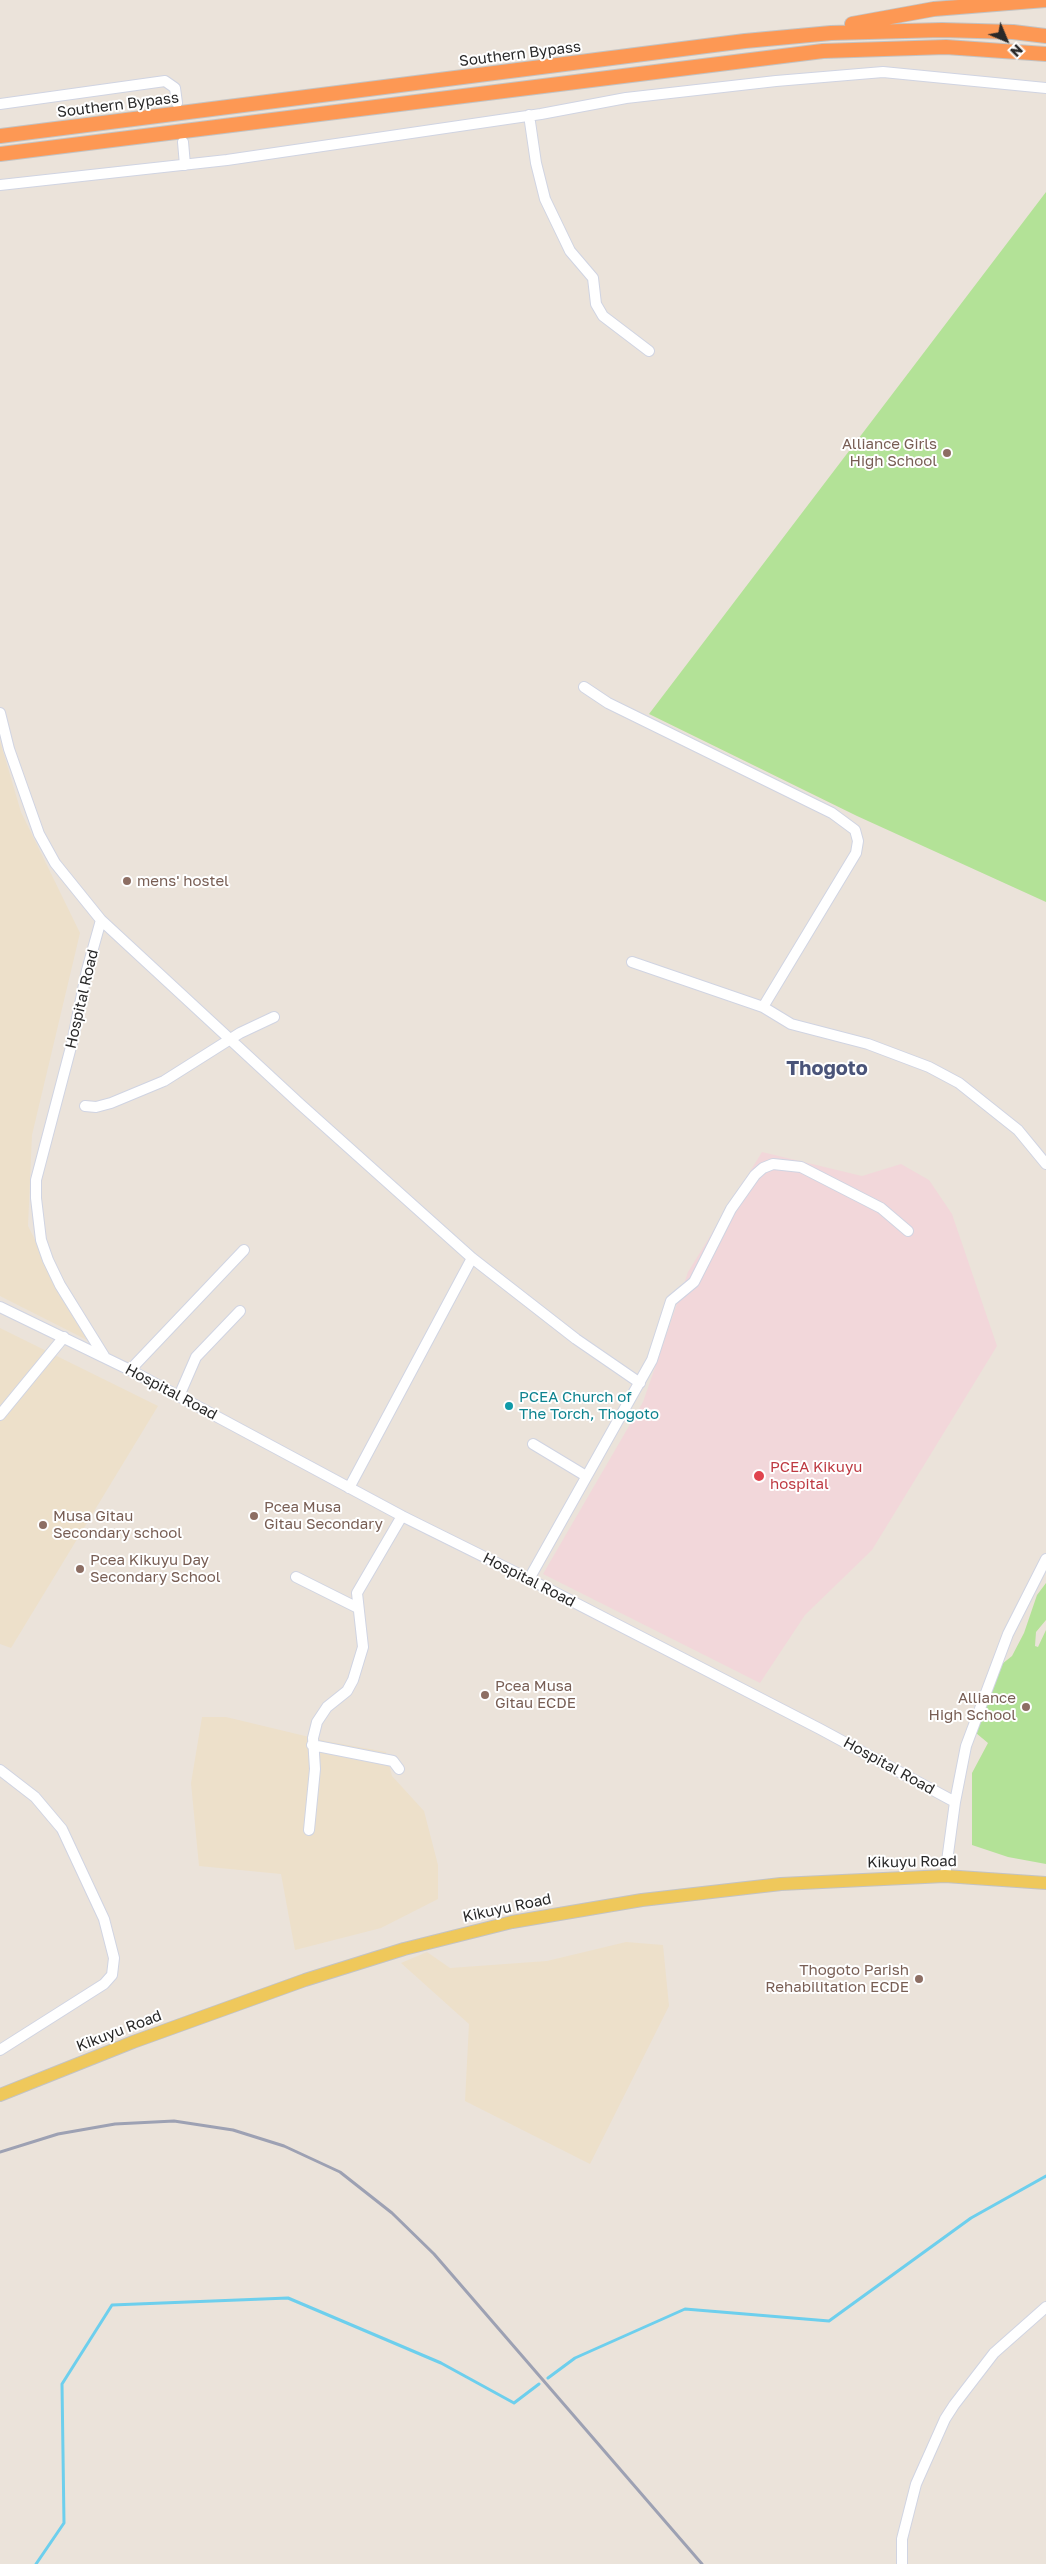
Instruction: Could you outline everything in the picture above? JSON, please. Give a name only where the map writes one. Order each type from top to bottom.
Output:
[{"type":"highway","points":[[807,35],[934,9],[1046,0]]},
{"type":"highway","name":"Southern Bypass","points":[[0,136],[807,35],[942,30],[1013,32],[1046,36]]},
{"type":"highway","points":[[0,154],[823,51],[946,47],[1046,54]]},
{"type":"main road","name":"Kikuyu Road","points":[[0,2095],[133,2042],[305,1980],[404,1949],[476,1930],[538,1917],[662,1898],[782,1884],[945,1876],[1046,1883]]},
{"type":"street","points":[[0,185],[185,164],[529,115],[626,98],[776,81],[883,72],[1046,88]]},
{"type":"street","points":[[0,104],[165,81],[175,88],[177,103]]},
{"type":"street","points":[[529,115],[536,163],[545,199],[570,251],[593,278],[596,304],[603,316],[649,351]]},
{"type":"street","points":[[183,142],[185,164]]},
{"type":"street","points":[[584,687],[608,703],[832,813],[855,830],[858,841],[856,853],[763,1007]]},
{"type":"street","points":[[0,713],[9,749],[39,834],[55,863],[101,920],[472,1258],[576,1339],[640,1383]]},
{"type":"street","name":"Hospital Road","points":[[101,920],[87,970],[72,1043],[36,1180],[36,1198],[41,1240],[48,1260],[60,1285],[105,1357]]},
{"type":"street","points":[[632,962],[763,1007],[791,1024],[868,1044],[929,1067],[959,1083],[1018,1130],[1046,1164]]},
{"type":"street","points":[[85,1106],[96,1107],[111,1103],[164,1081],[274,1016]]},
{"type":"street","points":[[529,1579],[640,1383],[659,1343],[672,1302],[694,1282],[731,1210],[755,1175],[763,1168],[773,1164],[801,1167],[881,1208],[908,1231]]},
{"type":"street","points":[[130,1370],[244,1250]]},
{"type":"street","points":[[349,1488],[472,1258]]},
{"type":"street","name":"Hospital Road","points":[[0,1307],[105,1357],[402,1516],[820,1728],[955,1802]]},
{"type":"street","points":[[179,1396],[196,1358],[240,1311]]},
{"type":"street","points":[[0,1415],[64,1337]]},
{"type":"street","points":[[533,1444],[586,1476]]},
{"type":"street","points":[[309,1830],[315,1769],[312,1745],[317,1722],[321,1714],[338,1700],[353,1680],[363,1647],[363,1633],[357,1593],[402,1516]]},
{"type":"street","points":[[945,1876],[955,1802],[966,1746],[985,1691],[1008,1634],[1046,1559]]},
{"type":"street","points":[[296,1578],[358,1608]]},
{"type":"street","points":[[312,1745],[392,1761],[399,1769]]},
{"type":"street","points":[[0,1770],[35,1797],[62,1829],[104,1919],[114,1958],[112,1975],[104,1984],[0,2050]]},
{"type":"street","points":[[902,2564],[902,2539],[916,2484],[954,2405],[994,2353],[1046,2307]]},
{"type":"shaded area","points":[[0,741],[21,812],[80,933],[32,1135],[28,1226],[87,1340],[0,1296]]},
{"type":"shaded area","name":"PCEA Kikuyu hospital","points":[[762,1152],[862,1176],[901,1164],[929,1180],[952,1214],[997,1346],[872,1550],[805,1615],[760,1683],[543,1574],[643,1402],[688,1272]]},
{"type":"shaded area","name":"Musa Gitau Secondary school","points":[[0,1328],[158,1406],[11,1648],[0,1644]]},
{"type":"shaded area","points":[[202,1717],[226,1717],[326,1741],[386,1752],[392,1776],[424,1811],[438,1865],[438,1899],[381,1928],[295,1950],[281,1874],[199,1866],[191,1783]]},
{"type":"shaded area","points":[[626,1942],[663,1945],[669,2006],[590,2164],[465,2101],[469,2024],[401,1963],[427,1952],[450,1968],[547,1961]]},
{"type":"green space","name":"Alliance Girls High School","points":[[1046,192],[1046,902],[857,816],[649,714]]},
{"type":"green space","name":"Alliance High School","points":[[1046,1583],[1046,1620],[1036,1632],[1035,1646],[1038,1647],[1046,1630],[1046,1864],[1008,1857],[972,1845],[972,1773],[988,1743],[976,1733],[1002,1664],[1012,1656],[1024,1633],[1037,1595]]},
{"type":"waterway","points":[[548,2378],[575,2358],[685,2309],[829,2321],[971,2218],[1046,2176]]},
{"type":"waterway","points":[[36,2564],[64,2523],[62,2384],[112,2305],[288,2298],[441,2363],[514,2403],[539,2384]]},
{"type":"railway","points":[[0,2152],[58,2134],[115,2124],[174,2121],[233,2130],[284,2146],[340,2172],[392,2213],[434,2254],[702,2564]]},
{"type":"place","name":"Alliance Girls High School","points":[[947,453]]},
{"type":"place","name":"mens' hostel","points":[[127,881]]},
{"type":"place","name":"PCEA Church of The Torch, Thogoto","points":[[509,1406]]},
{"type":"place","name":"PCEA Kikuyu hospital","points":[[759,1476]]},
{"type":"place","name":"Pcea Musa Gitau Secondary","points":[[254,1516]]},
{"type":"place","name":"Musa Gitau Secondary school","points":[[43,1525]]},
{"type":"place","name":"Pcea Kikuyu Day Secondary School","points":[[80,1569]]},
{"type":"place","name":"Pcea Musa Gitau ECDE","points":[[485,1695]]},
{"type":"place","name":"Alliance High School","points":[[1026,1707]]},
{"type":"place","name":"Thogoto Parish Rehabilitation ECDE","points":[[919,1979]]},
{"type":"district","name":"Thogoto","points":[[827,1069]]}]
